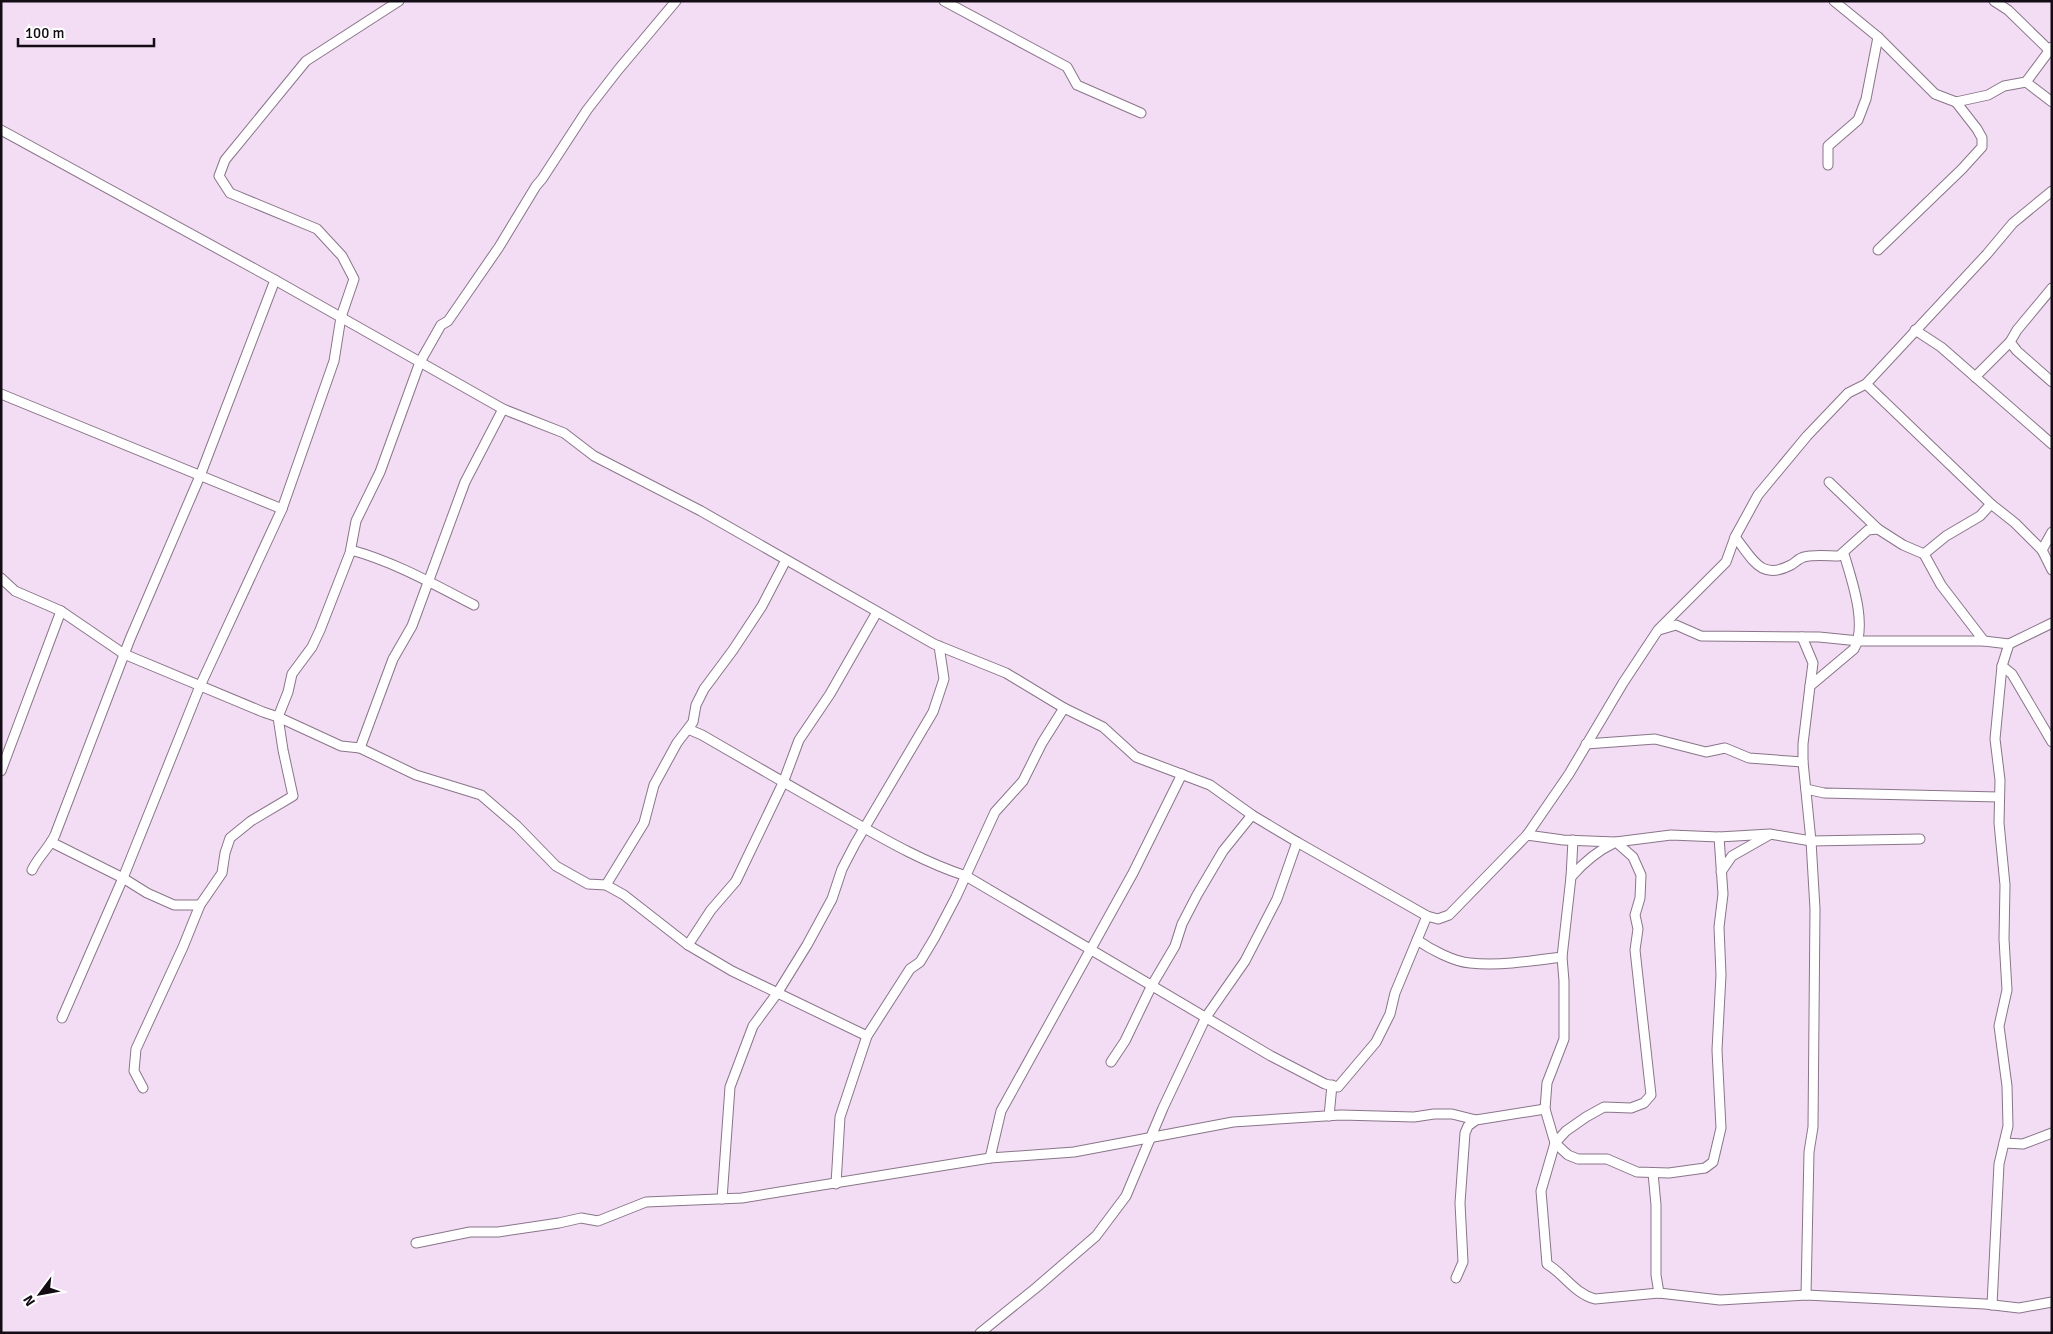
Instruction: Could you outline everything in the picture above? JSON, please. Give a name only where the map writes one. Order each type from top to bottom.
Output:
[{"type":"street","points":[[62,1018],[123,878],[200,686],[282,509],[334,360],[341,317],[354,279],[342,256],[317,229],[230,193],[219,176],[225,160],[306,60],[398,1]]},
{"type":"street","points":[[143,1088],[134,1071],[136,1049],[183,947],[200,905],[222,873],[225,853],[230,838],[250,821],[293,796],[278,716],[288,692],[292,674],[312,647],[351,550],[356,521],[380,472],[420,362],[441,325],[448,321],[485,267],[587,110],[676,1]]},
{"type":"street","points":[[944,1],[1068,67],[1076,85],[1141,113]]},
{"type":"street","points":[[1834,1],[1878,37],[1935,94],[1956,102],[1982,138],[1982,147],[1962,170],[1878,250]]},
{"type":"street","points":[[1956,102],[1988,95],[2004,86],[2026,82],[2051,49],[2008,10],[1994,1]]},
{"type":"street","points":[[1828,165],[1828,146],[1858,120],[1866,99],[1878,37]]},
{"type":"street","points":[[2026,82],[2052,102]]},
{"type":"street","points":[[1,130],[275,280],[503,409],[564,433],[594,456],[701,511],[939,646],[1006,673],[1064,708],[1103,727],[1136,757],[1210,785],[1252,815],[1297,842],[1427,916],[1438,919],[1449,915],[1528,835],[1658,630],[1726,562],[1758,495],[1807,436],[1848,394],[1866,384],[1987,254],[2013,223],[2052,191]]},
{"type":"street","points":[[32,870],[42,853],[52,842],[124,654],[200,476],[275,280]]},
{"type":"street","points":[[1975,376],[2010,342],[2017,330],[2052,288]]},
{"type":"street","points":[[1915,330],[1942,347],[2052,444]]},
{"type":"street","points":[[2010,342],[2017,351],[2052,382]]},
{"type":"street","points":[[1866,384],[1991,504],[2015,523],[2042,550],[2052,570]]},
{"type":"street","points":[[1,394],[282,509]]},
{"type":"street","points":[[360,748],[393,659],[412,626],[465,482],[503,409]]},
{"type":"street","points":[[1829,482],[1878,529],[1903,545],[1924,554],[1941,585],[1984,641]]},
{"type":"street","points":[[1924,554],[1946,536],[1980,516],[1991,504]]},
{"type":"street","points":[[1736,538],[1760,567],[1766,571],[1774,571],[1790,566],[1804,557],[1839,556],[1844,554],[1868,530],[1878,529]]},
{"type":"street","points":[[2042,550],[2052,532]]},
{"type":"street","points":[[351,550],[374,556],[474,606]]},
{"type":"street","points":[[1810,686],[1854,649],[1858,641],[1858,604],[1844,554]]},
{"type":"street","points":[[606,885],[644,823],[654,785],[677,743],[693,722],[696,705],[704,689],[762,606],[786,560]]},
{"type":"street","points":[[1,578],[15,591],[61,611],[124,654],[263,712],[278,716],[341,746],[360,748],[416,775],[482,795],[517,826],[556,866],[588,884],[606,885],[624,896],[688,946],[732,971],[867,1036]]},
{"type":"street","points":[[1,771],[61,611]]},
{"type":"street","points":[[688,946],[711,910],[736,881],[783,783],[799,740],[830,694],[877,612]]},
{"type":"street","points":[[1658,630],[1676,625],[1701,636],[1802,637],[1858,641],[1984,641],[2009,644],[2052,623]]},
{"type":"street","points":[[1802,637],[1813,662],[1803,744],[1803,762],[1811,841],[1815,909],[1813,1127],[1809,1152],[1806,1295]]},
{"type":"street","points":[[1992,1305],[1999,1164],[2008,1126],[2007,1086],[2000,1026],[2007,990],[2004,939],[2005,885],[1999,823],[2000,797],[1995,740],[2002,666],[2009,644]]},
{"type":"street","points":[[722,1199],[730,1087],[754,1026],[778,992],[832,899],[842,869],[864,828],[933,712],[944,679],[939,646]]},
{"type":"street","points":[[2002,666],[2012,674],[2052,742]]},
{"type":"street","points":[[836,1184],[840,1117],[867,1036],[910,969],[920,962],[936,937],[995,812],[1023,781],[1042,744],[1064,708]]},
{"type":"street","points":[[688,729],[702,735],[864,828],[938,867],[966,876],[1271,1056],[1284,1061],[1325,1084],[1338,1086],[1376,1042],[1390,1014],[1395,994],[1427,916]]},
{"type":"street","points":[[1586,744],[1655,739],[1706,752],[1725,748],[1749,758],[1803,762]]},
{"type":"street","points":[[990,1158],[1001,1111],[1133,872],[1182,774]]},
{"type":"street","points":[[1806,788],[1824,793],[2000,797]]},
{"type":"street","points":[[1111,1062],[1125,1041],[1152,985],[1175,946],[1182,924],[1197,895],[1223,851],[1252,815]]},
{"type":"street","points":[[1528,835],[1616,842],[1671,835],[1719,837],[1770,834],[1811,841],[1920,839]]},
{"type":"street","points":[[1721,872],[1732,856],[1770,834]]},
{"type":"street","points":[[1573,840],[1562,958],[1564,1039],[1547,1083],[1546,1109],[1555,1143],[1568,1155],[1578,1159],[1607,1159],[1629,1170],[1653,1173],[1689,1172],[1706,1168],[1713,1162],[1720,1128],[1721,1114],[1717,1062],[1721,975],[1719,927],[1723,894],[1719,837]]},
{"type":"street","points":[[52,842],[123,878],[147,893],[174,905],[200,905]]},
{"type":"street","points":[[980,1333],[1037,1288],[1096,1236],[1126,1196],[1150,1138],[1206,1017],[1245,961],[1277,899],[1297,842]]},
{"type":"street","points":[[1571,876],[1582,864],[1600,850],[1616,842]]},
{"type":"street","points":[[1616,842],[1633,856],[1642,874],[1640,898],[1635,915],[1638,929],[1635,950],[1651,1095],[1644,1103],[1631,1108],[1604,1107],[1566,1131],[1555,1143],[1540,1191],[1548,1264],[1559,1271],[1586,1296],[1595,1298],[1659,1293],[1720,1300],[1806,1295],[2019,1308],[2052,1302]]},
{"type":"street","points":[[1417,940],[1432,950],[1468,963],[1520,963],[1562,958]]},
{"type":"street","points":[[1329,1116],[1332,1085]]},
{"type":"street","points":[[416,1243],[470,1232],[498,1232],[581,1218],[598,1221],[646,1202],[742,1198],[990,1158],[1074,1152],[1233,1122],[1329,1116],[1414,1117],[1434,1114],[1452,1114],[1476,1120],[1546,1109]]},
{"type":"street","points":[[1456,1278],[1463,1262],[1460,1203],[1465,1133],[1468,1126],[1476,1120]]},
{"type":"street","points":[[2004,1143],[2022,1144],[2052,1133]]},
{"type":"street","points":[[1653,1173],[1656,1205],[1656,1275],[1659,1293]]}]
